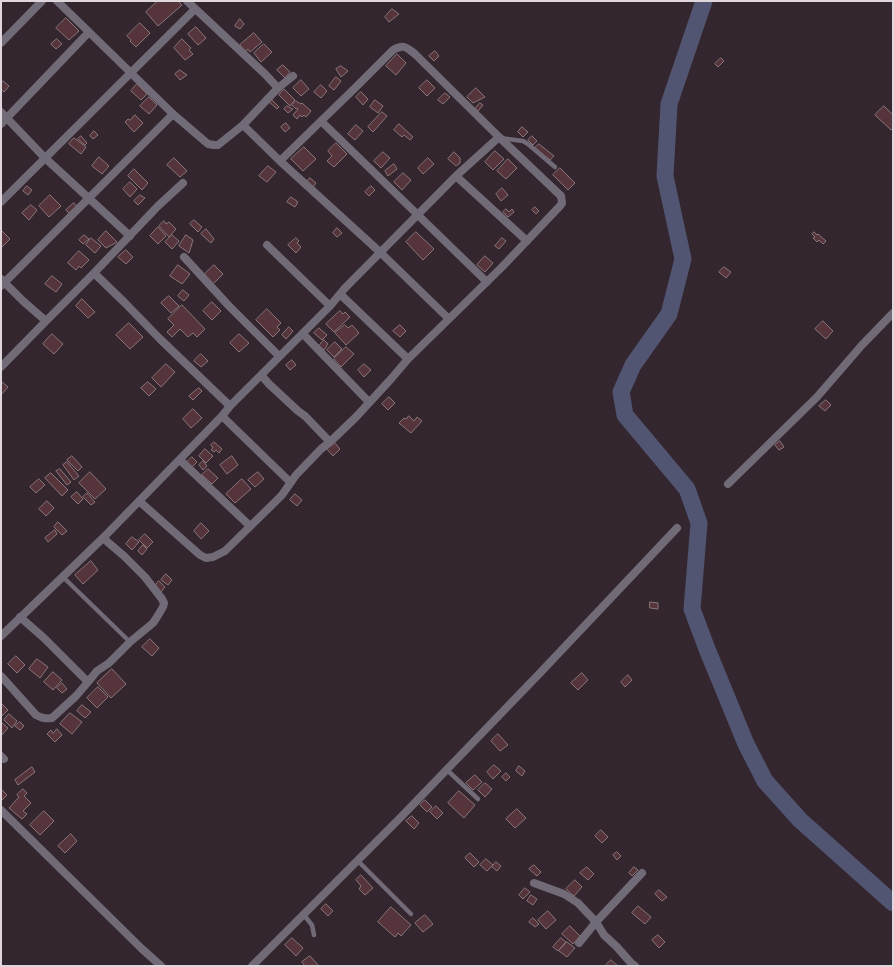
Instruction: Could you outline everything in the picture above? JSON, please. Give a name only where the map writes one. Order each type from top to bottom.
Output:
[{"type":"street","points":[[1,43],[42,1]]},
{"type":"street","points":[[57,1],[173,114],[211,145],[218,144],[243,125],[278,88],[293,76]]},
{"type":"street","points":[[187,1],[278,88]]},
{"type":"street","points":[[1,202],[195,9]]},
{"type":"street","points":[[89,32],[3,118],[44,158],[130,236]]},
{"type":"street","points":[[139,501],[200,555],[206,558],[213,557],[225,551],[282,495],[290,482],[321,449],[356,417],[375,397],[408,358],[527,241],[560,206],[562,200],[561,196],[498,138],[415,54],[402,46],[393,50],[280,161]]},
{"type":"street","points":[[46,321],[2,282],[173,114]]},
{"type":"street","points":[[321,121],[487,282]]},
{"type":"street","points":[[243,125],[280,161],[381,253],[449,319]]},
{"type":"street","points":[[1,636],[103,538],[180,460],[230,406],[262,376],[279,356],[288,349],[330,306],[388,244],[456,176],[498,138]]},
{"type":"street","points":[[456,176],[527,241]]},
{"type":"street","points":[[1,367],[158,206],[183,183]]},
{"type":"street","points":[[267,245],[330,306]]},
{"type":"street","points":[[184,257],[279,356]]},
{"type":"street","points":[[94,273],[230,406]]},
{"type":"street","points":[[340,294],[408,358]]},
{"type":"street","points":[[728,484],[817,397],[862,345],[893,313]]},
{"type":"street","points":[[302,334],[369,402]]},
{"type":"street","points":[[262,376],[305,416],[330,442]]},
{"type":"street","points":[[222,416],[290,482]]},
{"type":"street","points":[[180,460],[250,526]]},
{"type":"street","points":[[252,966],[539,674],[677,528]]},
{"type":"street","points":[[1,676],[36,715],[43,718],[52,718],[76,696],[98,671],[153,623],[163,607],[164,603],[162,599],[145,577],[103,538]]},
{"type":"street","points":[[20,617],[44,638],[88,682]]},
{"type":"street","points":[[1,810],[161,966]]},
{"type":"street","points":[[579,943],[596,922],[642,873]]},
{"type":"street","points":[[534,883],[564,894],[578,903],[596,922],[604,936],[635,966]]},
{"type":"lane","points":[[498,138],[518,140],[528,144],[555,167]]},
{"type":"lane","points":[[62,576],[130,642]]},
{"type":"lane","points":[[446,769],[478,799]]},
{"type":"lane","points":[[357,860],[411,914]]},
{"type":"lane","points":[[303,914],[312,925],[314,935]]},
{"type":"building","points":[[158,1],[178,1],[182,5],[158,26],[146,12]]},
{"type":"building","points":[[392,9],[399,14],[389,22],[385,17]]},
{"type":"building","points":[[66,18],[79,31],[69,40],[56,28]]},
{"type":"building","points":[[240,19],[244,24],[240,29],[235,26]]},
{"type":"building","points":[[140,23],[150,33],[136,47],[127,36]]},
{"type":"building","points":[[196,27],[206,38],[198,45],[188,34]]},
{"type":"building","points":[[254,33],[262,42],[250,52],[248,49],[245,52],[240,45]]},
{"type":"building","points":[[57,39],[62,44],[56,49],[51,44]]},
{"type":"building","points":[[182,39],[191,48],[189,50],[193,54],[185,60],[174,48]]},
{"type":"building","points":[[264,44],[272,52],[261,62],[254,53]]},
{"type":"building","points":[[435,51],[439,56],[434,61],[429,56]]},
{"type":"building","points":[[397,54],[406,63],[396,75],[386,66]]},
{"type":"building","points":[[721,58],[724,61],[718,67],[715,64]]},
{"type":"building","points":[[283,65],[290,72],[285,78],[277,70]]},
{"type":"building","points":[[341,66],[348,71],[341,77],[336,69]]},
{"type":"building","points":[[180,70],[187,75],[180,80],[175,74]]},
{"type":"building","points":[[336,77],[341,81],[334,90],[329,86]]},
{"type":"building","points":[[301,80],[309,89],[301,96],[293,88]]},
{"type":"building","points":[[427,80],[435,88],[427,96],[419,88]]},
{"type":"building","points":[[3,81],[9,86],[4,92],[1,89],[1,83]]},
{"type":"building","points":[[137,84],[147,94],[141,100],[131,91]]},
{"type":"building","points":[[321,85],[327,91],[321,98],[314,92]]},
{"type":"building","points":[[476,88],[485,97],[473,103],[467,97]]},
{"type":"building","points":[[284,89],[295,100],[290,106],[279,95]]},
{"type":"building","points":[[361,92],[368,99],[363,105],[356,97]]},
{"type":"building","points":[[445,93],[450,97],[443,104],[438,100]]},
{"type":"building","points":[[149,97],[157,105],[149,114],[140,106]]},
{"type":"building","points":[[269,97],[279,107],[277,109],[267,100]]},
{"type":"building","points":[[375,100],[383,106],[378,113],[370,107]]},
{"type":"building","points":[[296,101],[301,104],[302,103],[311,111],[306,117],[304,115],[302,117],[300,115],[297,119],[293,115],[298,109],[292,105]]},
{"type":"building","points":[[480,103],[483,105],[478,111],[475,109]]},
{"type":"building","points":[[287,106],[293,109],[288,113],[284,109]]},
{"type":"building","points":[[884,106],[893,115],[893,128],[891,130],[875,115]]},
{"type":"building","points":[[382,112],[387,116],[373,132],[368,127]]},
{"type":"building","points":[[135,115],[143,123],[134,132],[125,122],[128,119],[130,120]]},
{"type":"building","points":[[286,123],[290,128],[285,132],[281,127]]},
{"type":"building","points":[[399,124],[413,137],[410,140],[404,135],[402,137],[394,130]]},
{"type":"building","points":[[356,125],[363,131],[355,140],[348,134]]},
{"type":"building","points":[[522,127],[528,132],[523,137],[518,132]]},
{"type":"building","points":[[94,131],[98,135],[93,139],[90,136]]},
{"type":"building","points":[[81,136],[87,143],[85,145],[78,139]]},
{"type":"building","points":[[532,136],[537,141],[533,145],[528,140]]},
{"type":"building","points":[[74,138],[86,147],[81,154],[69,144]]},
{"type":"building","points":[[336,143],[347,154],[334,167],[327,161],[332,156],[328,151]]},
{"type":"building","points":[[539,144],[554,156],[550,160],[535,148]]},
{"type":"building","points":[[304,147],[316,159],[303,171],[291,159]]},
{"type":"building","points":[[495,151],[504,159],[493,170],[485,162]]},
{"type":"building","points":[[383,152],[390,158],[381,168],[374,161]]},
{"type":"building","points":[[454,152],[460,158],[460,163],[456,166],[448,159]]},
{"type":"building","points":[[99,157],[109,166],[102,174],[92,166]]},
{"type":"building","points":[[174,158],[187,171],[180,177],[167,165]]},
{"type":"building","points":[[428,158],[434,164],[423,174],[418,168]]},
{"type":"building","points":[[508,159],[517,168],[506,179],[497,171]]},
{"type":"building","points":[[394,164],[397,169],[388,176],[385,171]]},
{"type":"building","points":[[268,166],[276,172],[267,182],[259,176]]},
{"type":"building","points":[[560,168],[575,183],[568,190],[553,175]]},
{"type":"building","points":[[134,169],[148,183],[142,190],[128,176]]},
{"type":"building","points":[[403,173],[411,180],[402,190],[394,182]]},
{"type":"building","points":[[310,178],[316,183],[313,187],[307,182]]},
{"type":"building","points":[[130,182],[137,189],[130,197],[123,189]]},
{"type":"building","points":[[27,186],[32,190],[28,195],[23,191]]},
{"type":"building","points":[[371,186],[375,190],[369,196],[365,192]]},
{"type":"building","points":[[502,188],[508,195],[501,201],[496,194]]},
{"type":"building","points":[[50,195],[61,206],[49,217],[39,206]]},
{"type":"building","points":[[140,195],[145,198],[138,205],[134,201]]},
{"type":"building","points":[[291,197],[298,202],[295,207],[287,202]]},
{"type":"building","points":[[74,203],[77,207],[70,214],[66,210]]},
{"type":"building","points":[[31,205],[37,210],[29,220],[22,213]]},
{"type":"building","points":[[535,207],[539,211],[536,214],[532,210]]},
{"type":"building","points":[[506,209],[509,212],[512,209],[514,212],[508,217],[503,212]]},
{"type":"building","points":[[194,220],[202,227],[198,232],[190,224]]},
{"type":"building","points":[[164,221],[166,224],[169,222],[176,229],[169,237],[159,226]]},
{"type":"building","points":[[158,227],[166,236],[158,244],[150,236]]},
{"type":"building","points":[[337,228],[342,233],[337,237],[333,233]]},
{"type":"building","points":[[206,229],[214,239],[211,243],[201,234]]},
{"type":"building","points":[[1,230],[10,239],[2,247],[1,246]]},
{"type":"building","points":[[106,231],[117,242],[106,248],[98,240]]},
{"type":"building","points":[[416,232],[434,249],[423,260],[406,242]]},
{"type":"building","points":[[814,232],[826,241],[823,244],[819,240],[817,242],[813,238],[815,237],[812,234]]},
{"type":"building","points":[[84,235],[89,239],[83,244],[79,240]]},
{"type":"building","points":[[172,235],[179,241],[172,249],[165,242]]},
{"type":"building","points":[[186,235],[193,240],[189,253],[179,246]]},
{"type":"building","points":[[91,238],[101,246],[95,253],[86,245]]},
{"type":"building","points":[[296,238],[299,241],[297,243],[301,247],[296,253],[288,245]]},
{"type":"building","points":[[502,238],[506,241],[499,249],[495,246]]},
{"type":"building","points":[[126,250],[133,257],[126,264],[118,257]]},
{"type":"building","points":[[79,251],[89,260],[81,268],[79,266],[76,270],[68,263]]},
{"type":"building","points":[[485,256],[493,263],[485,272],[477,265]]},
{"type":"building","points":[[178,265],[190,274],[182,284],[170,276]]},
{"type":"building","points":[[214,265],[223,274],[212,285],[203,276]]},
{"type":"building","points":[[724,267],[731,272],[726,278],[719,272]]},
{"type":"building","points":[[52,276],[62,284],[56,292],[45,284]]},
{"type":"building","points":[[183,290],[189,295],[184,301],[178,296]]},
{"type":"building","points":[[169,296],[179,306],[171,313],[161,303]]},
{"type":"building","points":[[82,299],[95,312],[88,318],[76,306]]},
{"type":"building","points":[[212,302],[221,311],[212,320],[203,311]]},
{"type":"building","points":[[182,305],[205,329],[197,337],[193,333],[188,337],[180,329],[172,337],[167,332],[174,325],[168,319]]},
{"type":"building","points":[[267,309],[281,323],[277,327],[280,330],[273,337],[256,320]]},
{"type":"building","points":[[340,311],[343,314],[345,312],[350,317],[334,332],[326,324]]},
{"type":"building","points":[[823,321],[833,331],[826,339],[815,329]]},
{"type":"building","points":[[129,323],[143,337],[130,349],[116,335]]},
{"type":"building","points":[[345,325],[348,328],[352,325],[359,333],[346,345],[335,333]]},
{"type":"building","points":[[400,325],[406,331],[400,337],[393,331]]},
{"type":"building","points":[[289,327],[293,331],[286,339],[282,335]]},
{"type":"building","points":[[319,328],[327,335],[322,340],[314,333]]},
{"type":"building","points":[[52,334],[63,344],[54,354],[43,344]]},
{"type":"building","points":[[239,334],[249,343],[239,352],[230,343]]},
{"type":"building","points":[[324,340],[328,344],[324,350],[319,346]]},
{"type":"building","points":[[335,342],[342,349],[334,357],[327,350]]},
{"type":"building","points":[[346,347],[354,354],[341,367],[334,359]]},
{"type":"building","points":[[201,354],[208,361],[201,367],[194,361]]},
{"type":"building","points":[[292,360],[296,365],[290,370],[286,365]]},
{"type":"building","points":[[166,364],[175,372],[161,387],[152,378]]},
{"type":"building","points":[[364,364],[371,370],[364,377],[358,370]]},
{"type":"building","points":[[1,381],[8,387],[1,395]]},
{"type":"building","points":[[148,382],[156,389],[149,396],[141,388]]},
{"type":"building","points":[[199,388],[202,391],[193,400],[189,396]]},
{"type":"building","points":[[389,397],[395,403],[388,410],[382,404]]},
{"type":"building","points":[[826,400],[831,405],[825,411],[819,406]]},
{"type":"building","points":[[193,409],[202,418],[191,428],[183,419]]},
{"type":"building","points":[[409,416],[414,421],[417,417],[422,421],[411,433],[399,423],[404,418],[406,419]]},
{"type":"building","points":[[780,441],[784,447],[779,450],[775,445]]},
{"type":"building","points":[[214,442],[222,449],[219,453],[216,450],[214,452],[211,450],[213,448],[211,445]]},
{"type":"building","points":[[334,442],[340,449],[333,456],[326,448]]},
{"type":"building","points":[[205,449],[213,456],[206,463],[199,456]]},
{"type":"building","points":[[72,456],[82,467],[78,471],[67,460]]},
{"type":"building","points":[[232,456],[238,465],[227,474],[220,465]]},
{"type":"building","points":[[192,457],[197,462],[192,467],[187,462]]},
{"type":"building","points":[[203,461],[207,466],[203,470],[199,465]]},
{"type":"building","points":[[67,462],[79,476],[74,480],[63,465]]},
{"type":"building","points":[[60,469],[71,482],[67,485],[56,471]]},
{"type":"building","points":[[208,469],[218,478],[212,484],[202,475]]},
{"type":"building","points":[[90,472],[106,489],[95,499],[79,483]]},
{"type":"building","points":[[258,472],[264,479],[255,487],[248,480]]},
{"type":"building","points":[[51,473],[68,490],[62,496],[45,478]]},
{"type":"building","points":[[39,479],[45,485],[36,493],[30,487]]},
{"type":"building","points":[[242,479],[251,489],[235,503],[226,494]]},
{"type":"building","points":[[77,492],[83,499],[78,504],[71,497]]},
{"type":"building","points":[[87,493],[95,502],[91,505],[83,497]]},
{"type":"building","points":[[295,494],[302,500],[297,506],[290,500]]},
{"type":"building","points":[[47,501],[54,508],[46,516],[39,509]]},
{"type":"building","points":[[58,522],[67,531],[62,535],[54,527]]},
{"type":"building","points":[[201,523],[209,531],[201,539],[194,531]]},
{"type":"building","points":[[55,530],[57,534],[48,542],[45,538]]},
{"type":"building","points":[[145,534],[153,542],[147,548],[139,540]]},
{"type":"building","points":[[132,537],[139,542],[132,550],[126,544]]},
{"type":"building","points":[[143,545],[147,549],[142,555],[138,551]]},
{"type":"building","points":[[91,561],[98,570],[83,584],[75,575]]},
{"type":"building","points":[[166,574],[172,580],[168,585],[161,580]]},
{"type":"building","points":[[159,581],[165,587],[161,592],[155,586]]},
{"type":"building","points":[[650,602],[658,603],[658,609],[650,608]]},
{"type":"building","points":[[150,639],[159,648],[152,656],[142,647]]},
{"type":"building","points":[[16,656],[25,665],[17,673],[8,664]]},
{"type":"building","points":[[37,659],[48,667],[40,678],[29,669]]},
{"type":"building","points":[[112,669],[126,684],[111,698],[97,683]]},
{"type":"building","points":[[53,672],[62,680],[53,690],[44,682]]},
{"type":"building","points":[[582,673],[588,680],[578,690],[571,683]]},
{"type":"building","points":[[628,675],[632,680],[625,687],[621,682]]},
{"type":"building","points":[[62,683],[67,689],[62,693],[57,688]]},
{"type":"building","points":[[98,687],[108,697],[97,708],[87,698]]},
{"type":"building","points":[[1,703],[8,710],[1,717]]},
{"type":"building","points":[[82,705],[91,712],[85,718],[77,711]]},
{"type":"building","points":[[70,713],[82,722],[72,734],[60,724]]},
{"type":"building","points":[[9,714],[17,721],[12,728],[4,720]]},
{"type":"building","points":[[1,722],[8,728],[1,736]]},
{"type":"building","points":[[20,722],[24,726],[20,730],[15,726]]},
{"type":"building","points":[[57,729],[62,735],[55,742],[47,734],[51,730],[53,733]]},
{"type":"building","points":[[498,734],[508,745],[500,751],[491,741]]},
{"type":"building","points":[[494,765],[501,771],[493,779],[487,772]]},
{"type":"building","points":[[519,766],[525,771],[522,776],[516,771]]},
{"type":"building","points":[[32,767],[35,772],[18,785],[15,780]]},
{"type":"building","points":[[506,773],[510,777],[506,781],[502,777]]},
{"type":"building","points":[[475,775],[482,782],[473,790],[466,783]]},
{"type":"building","points":[[485,783],[492,789],[485,797],[478,790]]},
{"type":"building","points":[[1,789],[7,795],[1,801]]},
{"type":"building","points":[[23,789],[27,793],[24,796],[31,803],[23,811],[27,814],[22,819],[9,808],[19,797],[17,795]]},
{"type":"building","points":[[459,791],[475,805],[464,818],[448,803]]},
{"type":"building","points":[[425,800],[432,807],[427,812],[420,805]]},
{"type":"building","points":[[436,806],[443,813],[437,819],[430,812]]},
{"type":"building","points":[[517,809],[526,818],[515,828],[506,819]]},
{"type":"building","points":[[44,811],[54,821],[40,835],[30,825]]},
{"type":"building","points":[[412,816],[419,823],[414,829],[406,821]]},
{"type":"building","points":[[601,830],[608,837],[602,843],[595,836]]},
{"type":"building","points":[[71,834],[77,841],[65,853],[58,846]]},
{"type":"building","points":[[617,852],[621,856],[617,860],[613,855]]},
{"type":"building","points":[[470,853],[479,862],[474,867],[465,858]]},
{"type":"building","points":[[486,859],[493,865],[487,871],[480,865]]},
{"type":"building","points":[[496,862],[501,866],[497,871],[492,867]]},
{"type":"building","points":[[534,865],[541,872],[537,876],[529,869]]},
{"type":"building","points":[[587,867],[594,874],[588,880],[580,873]]},
{"type":"building","points":[[634,867],[638,870],[632,876],[629,873]]},
{"type":"building","points":[[361,875],[373,888],[365,895],[359,889],[361,886],[356,880]]},
{"type":"building","points":[[575,880],[582,887],[574,896],[566,889]]},
{"type":"building","points":[[525,888],[530,892],[523,899],[519,895]]},
{"type":"building","points":[[659,890],[667,897],[662,901],[655,894]]},
{"type":"building","points":[[531,895],[537,899],[533,905],[527,901]]},
{"type":"building","points":[[326,904],[333,911],[328,916],[321,909]]},
{"type":"building","points":[[638,906],[651,917],[645,924],[632,913]]},
{"type":"building","points":[[391,907],[411,925],[401,936],[398,933],[395,937],[378,922]]},
{"type":"building","points":[[548,911],[556,920],[546,929],[538,920]]},
{"type":"building","points":[[425,915],[433,924],[423,932],[415,923]]},
{"type":"building","points":[[533,918],[539,924],[535,927],[529,922]]},
{"type":"building","points":[[570,926],[580,936],[573,944],[562,934]]},
{"type":"building","points":[[658,935],[665,942],[659,948],[652,940]]},
{"type":"building","points":[[292,938],[303,948],[296,956],[285,945]]},
{"type":"building","points":[[561,938],[566,942],[558,951],[553,947]]},
{"type":"building","points":[[567,942],[575,948],[567,957],[559,951]]},
{"type":"building","points":[[310,956],[318,965],[317,966],[305,966],[302,962]]},
{"type":"building","points":[[611,960],[618,966],[605,966]]},
{"type":"waterway","points":[[704,1],[669,104],[665,176],[683,259],[669,314],[633,365],[621,392],[625,415],[687,489],[699,523],[692,609],[746,744],[765,781],[800,820],[893,903]]}]
